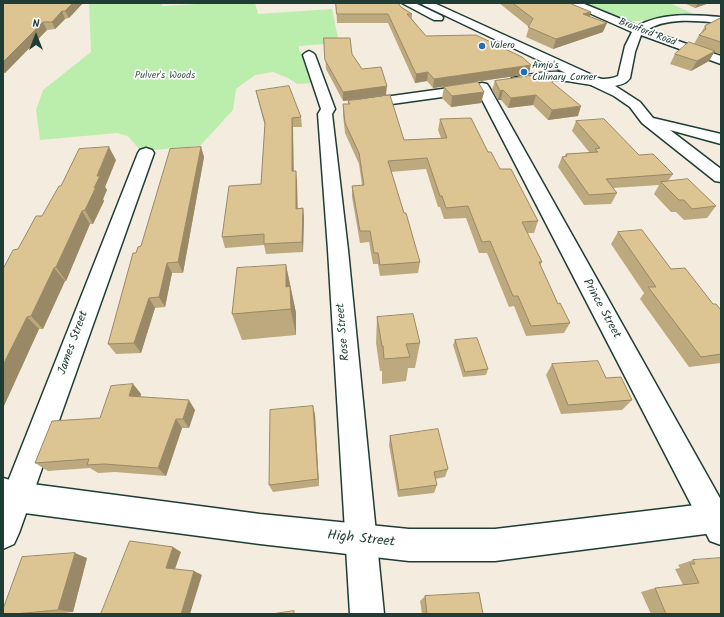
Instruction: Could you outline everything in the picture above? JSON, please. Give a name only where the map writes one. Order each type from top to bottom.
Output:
[{"type":"street","points":[[410,3],[499,47],[565,76],[633,115],[647,120],[721,138]]},
{"type":"street","points":[[426,3],[596,81],[632,102],[643,112],[647,120],[721,177]]},
{"type":"street","name":"Branford Road","points":[[574,3],[639,31],[721,60]]},
{"type":"street","points":[[339,107],[565,76],[596,81],[616,82],[624,78],[634,40],[639,31],[653,24],[678,18],[721,20]]},
{"type":"street","points":[[470,33],[483,29]]},
{"type":"street","points":[[499,47],[512,43]]},
{"type":"street","name":"Rose Street","points":[[309,55],[339,107],[325,114],[338,250],[367,614]]},
{"type":"street","name":"Prince Street","points":[[495,85],[719,522]]},
{"type":"street","name":"James Street","points":[[3,533],[10,495],[146,153]]},
{"type":"street","name":"High Street","points":[[10,495],[260,529],[409,545],[495,545],[719,522]]},
{"type":"green space","name":"Pulver's Woods","points":[[89,3],[162,3],[162,6],[215,3],[255,3],[258,14],[332,9],[339,43],[299,46],[299,50],[310,65],[314,83],[297,84],[288,78],[273,72],[255,75],[236,89],[233,110],[200,146],[141,151],[128,136],[117,133],[40,140],[36,110],[43,90],[91,52]]},
{"type":"green space","points":[[579,3],[669,3],[692,13],[691,16],[626,22]]},
{"type":"building","points":[[4,3],[73,3],[65,11],[62,11],[52,22],[43,22],[3,62]]},
{"type":"building","points":[[336,3],[398,3],[401,7],[412,14],[407,14],[426,36],[476,35],[522,57],[531,65],[434,79],[428,72],[416,74],[388,14],[337,14]]},
{"type":"building","points":[[513,3],[569,3],[591,12],[583,14],[607,23],[556,39],[528,27],[533,19]]},
{"type":"building","points":[[721,18],[721,42],[699,35],[706,29],[705,26]]},
{"type":"building","points":[[324,38],[350,38],[352,54],[362,69],[381,67],[387,86],[343,92],[325,60]]},
{"type":"building","points":[[689,42],[715,51],[697,61],[675,54]]},
{"type":"building","points":[[542,74],[581,106],[552,110],[536,95],[511,98],[503,90],[500,91],[495,81]]},
{"type":"building","points":[[478,82],[484,92],[452,96],[444,87]]},
{"type":"building","points":[[289,86],[301,117],[292,118],[292,171],[296,171],[296,209],[303,208],[302,242],[264,244],[264,234],[222,237],[229,186],[261,184],[265,123],[256,91]]},
{"type":"building","points":[[390,95],[404,140],[447,138],[440,119],[471,118],[488,152],[491,152],[500,169],[511,169],[538,221],[522,222],[542,262],[539,262],[558,304],[560,303],[570,323],[531,326],[518,296],[513,296],[490,241],[482,242],[468,206],[446,208],[442,196],[440,196],[427,158],[388,161],[404,213],[406,213],[420,262],[380,265],[378,253],[374,253],[370,231],[360,231],[352,186],[364,185],[359,153],[345,123],[343,104],[350,104],[348,101]]},
{"type":"building","points":[[604,119],[639,155],[653,154],[673,174],[606,179],[617,193],[589,195],[562,157],[567,156],[566,154],[598,152],[595,149],[600,148],[576,121]]},
{"type":"building","points":[[109,147],[97,176],[100,176],[94,188],[96,187],[85,210],[82,211],[31,316],[27,317],[3,365],[3,269],[13,250],[18,249],[36,216],[42,216],[59,186],[61,186],[79,149]]},
{"type":"building","points":[[201,147],[178,262],[167,263],[159,297],[149,298],[134,343],[108,344],[133,253],[136,253],[138,247],[141,246],[170,149]]},
{"type":"building","points":[[688,179],[716,206],[692,209],[684,200],[679,200],[661,182]]},
{"type":"building","points":[[642,230],[671,269],[685,268],[713,304],[716,304],[721,310],[721,354],[701,357],[648,287],[656,287],[618,232]]},
{"type":"building","points":[[286,265],[286,287],[290,286],[291,309],[232,314],[237,268]]},
{"type":"building","points":[[413,314],[420,343],[406,344],[410,357],[384,359],[377,317]]},
{"type":"building","points":[[477,338],[488,369],[465,372],[455,340]]},
{"type":"building","points":[[598,361],[606,378],[621,377],[632,400],[568,405],[552,364]]},
{"type":"building","points":[[133,384],[129,396],[189,400],[183,419],[176,419],[158,468],[104,464],[87,465],[89,459],[35,463],[52,421],[100,418],[111,386]]},
{"type":"building","points":[[313,406],[318,479],[269,485],[270,410]]},
{"type":"building","points":[[438,429],[448,469],[434,472],[437,485],[399,490],[390,436]]},
{"type":"building","points":[[130,541],[173,547],[166,568],[194,571],[181,614],[101,614]]},
{"type":"building","points":[[75,553],[58,610],[3,614],[3,609],[22,557]]},
{"type":"building","points":[[721,558],[721,614],[666,614],[655,588],[699,583],[690,564],[695,564],[693,560]]},
{"type":"building","points":[[479,593],[483,614],[427,614],[425,596]]},
{"type":"building","points":[[294,611],[294,614],[272,614]]},
{"type":"place","name":"Valero","points":[[482,46]]},
{"type":"place","name":"Amjo's Culinary Corner","points":[[524,72]]}]
